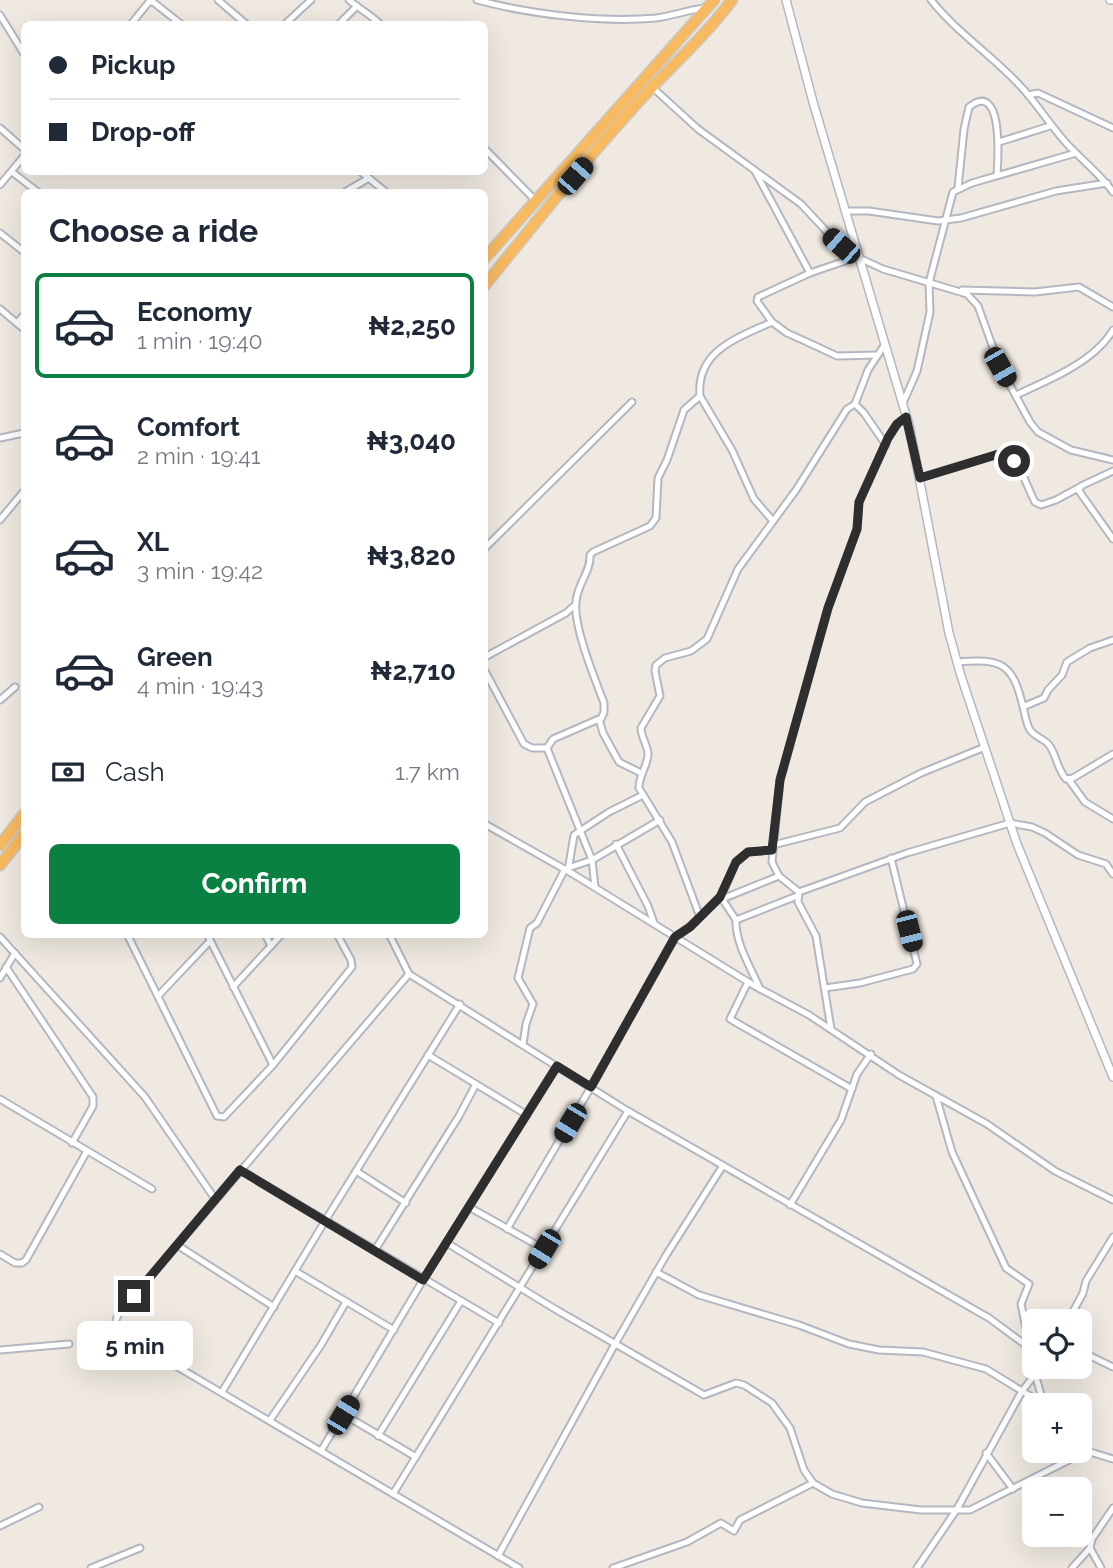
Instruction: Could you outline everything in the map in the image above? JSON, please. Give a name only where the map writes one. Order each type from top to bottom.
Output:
[{"type":"highway","points":[[488,281],[652,87],[712,27],[732,0]]},
{"type":"highway","points":[[488,254],[534,199],[711,4]]},
{"type":"highway","points":[[0,845],[21,818]]},
{"type":"highway","points":[[0,865],[21,839]]},
{"type":"street","points":[[218,0],[242,21]]},
{"type":"street","points":[[288,21],[311,0]]},
{"type":"street","points":[[349,0],[362,7],[377,21]]},
{"type":"street","points":[[477,0],[573,17],[656,18],[711,4]]},
{"type":"street","points":[[786,0],[846,211],[856,257],[906,417],[949,633],[1010,823],[1113,1077]]},
{"type":"street","points":[[931,0],[1028,95],[1050,126],[1113,192]]},
{"type":"street","points":[[133,21],[148,1],[177,21]]},
{"type":"street","points":[[341,21],[356,3]]},
{"type":"street","points":[[0,15],[21,49]]},
{"type":"street","points":[[652,87],[698,129],[802,204],[828,233],[856,257],[883,269],[967,295],[978,306],[1000,367],[1038,432],[1070,450],[1113,460]]},
{"type":"street","points":[[1028,95],[1038,93],[1113,128]]},
{"type":"street","points":[[958,188],[964,129],[972,104],[982,102],[988,105],[998,127],[998,175]]},
{"type":"street","points":[[999,142],[1050,126]]},
{"type":"street","points":[[0,128],[21,146]]},
{"type":"street","points":[[488,152],[534,199]]},
{"type":"street","points":[[902,403],[917,371],[928,320],[929,284],[953,192],[998,175],[1076,153]]},
{"type":"street","points":[[0,185],[21,160]]},
{"type":"street","points":[[754,169],[810,273]]},
{"type":"street","points":[[12,172],[33,189]]},
{"type":"street","points":[[366,175],[382,189]]},
{"type":"street","points":[[350,189],[369,178]]},
{"type":"street","points":[[846,211],[869,211],[944,220],[961,218],[1056,191],[1107,183]]},
{"type":"street","points":[[0,233],[21,250]]},
{"type":"street","points":[[856,257],[810,273],[758,297],[757,301],[772,322],[787,333],[837,356],[878,355]]},
{"type":"street","points":[[957,291],[1035,292],[1077,287],[1113,307]]},
{"type":"street","points":[[0,309],[21,326]]},
{"type":"street","points":[[17,323],[21,318]]},
{"type":"street","points":[[772,322],[711,355],[700,378],[700,396],[732,450],[754,499],[773,521]]},
{"type":"street","points":[[1016,395],[1098,349],[1113,330]]},
{"type":"street","points":[[700,917],[672,842],[639,788],[641,773],[648,758],[648,748],[640,732],[660,696],[654,671],[656,665],[665,658],[691,652],[708,639],[732,579],[817,459],[847,410],[855,404],[868,370],[885,344]]},
{"type":"street","points":[[641,773],[619,762],[603,733],[601,719],[604,703],[575,605],[578,588],[589,570],[590,555],[650,526],[656,518],[660,471],[667,460],[684,410],[700,396]]},
{"type":"street","points":[[488,545],[632,402]]},
{"type":"street","points":[[855,404],[886,445]]},
{"type":"street","points":[[831,1029],[813,927],[803,913],[798,894],[779,876],[772,862],[780,780],[814,655],[857,529],[859,502],[897,424],[906,417]]},
{"type":"street","points":[[0,438],[21,434]]},
{"type":"street","points":[[920,478],[1002,453],[1008,454],[1035,502],[1041,505],[1113,471]]},
{"type":"street","points":[[1080,487],[1079,491],[1113,539]]},
{"type":"street","points":[[0,520],[21,495]]},
{"type":"street","points":[[488,655],[566,613],[575,605]]},
{"type":"street","points":[[1023,703],[1026,706],[1044,698],[1062,675],[1067,662],[1090,648],[1113,640]]},
{"type":"street","points":[[958,662],[985,662],[1004,666],[1013,675],[1029,729],[1049,744],[1058,768],[1084,802],[1113,819]]},
{"type":"street","points":[[488,677],[524,744],[532,748],[547,748]]},
{"type":"street","points":[[0,700],[15,687]]},
{"type":"street","points":[[547,748],[553,739],[601,719]]},
{"type":"street","points":[[721,898],[736,862],[748,852],[840,828],[865,802],[921,774],[985,747]]},
{"type":"street","points":[[547,748],[592,860],[595,887]]},
{"type":"street","points":[[1069,780],[1113,754]]},
{"type":"street","points":[[523,1044],[533,1004],[518,978],[519,969],[530,928],[537,923],[567,869],[571,841],[580,830],[643,796]]},
{"type":"street","points":[[567,869],[592,860],[660,820]]},
{"type":"street","points":[[736,920],[891,858],[1010,823],[1032,827],[1045,833],[1078,855],[1106,864],[1113,874]]},
{"type":"street","points":[[488,826],[567,869],[748,982],[831,1029],[900,1075],[987,1124],[1055,1171],[1113,1200]]},
{"type":"street","points":[[616,844],[654,923]]},
{"type":"street","points":[[825,988],[904,972],[914,969],[917,964],[891,858]]},
{"type":"street","points":[[507,1229],[675,937],[721,898],[779,876]]},
{"type":"street","points":[[721,898],[736,920],[742,948],[760,989]]},
{"type":"street","points":[[0,937],[145,1097],[215,1199]]},
{"type":"street","points":[[129,938],[217,1116],[224,1117],[273,1065],[352,967],[339,938]]},
{"type":"street","points":[[158,996],[208,938],[273,1065]]},
{"type":"street","points":[[267,938],[271,946]]},
{"type":"street","points":[[233,987],[278,938]]},
{"type":"street","points":[[391,938],[409,974],[628,1111],[989,1318],[1022,1342]]},
{"type":"street","points":[[0,978],[15,953]]},
{"type":"street","points":[[6,967],[93,1097],[93,1106],[72,1143]]},
{"type":"street","points":[[409,974],[119,1313],[115,1321],[116,1327],[120,1333],[519,1568]]},
{"type":"street","points":[[748,982],[730,1019],[852,1089]]},
{"type":"street","points":[[222,1391],[460,1004]]},
{"type":"street","points":[[790,1205],[841,1120],[857,1074],[870,1054]]},
{"type":"street","points":[[428,1055],[527,1115]]},
{"type":"street","points":[[321,1451],[423,1280],[557,1066]]},
{"type":"street","points":[[375,1250],[476,1084]]},
{"type":"street","points":[[936,1096],[952,1152],[1006,1268],[1029,1284],[1021,1304],[1022,1309]]},
{"type":"street","points":[[0,1099],[152,1189]]},
{"type":"street","points":[[393,1494],[628,1111]]},
{"type":"street","points":[[0,1254],[15,1262],[22,1263],[26,1260],[87,1152]]},
{"type":"street","points":[[498,1556],[656,1272],[722,1167]]},
{"type":"street","points":[[240,1170],[499,1323]]},
{"type":"street","points":[[356,1171],[406,1203]]},
{"type":"street","points":[[469,1207],[544,1249]]},
{"type":"street","points":[[1074,1309],[1086,1281],[1113,1237]]},
{"type":"street","points":[[447,1244],[704,1395],[736,1383],[764,1397],[772,1403],[790,1427],[804,1470],[813,1483],[832,1494],[862,1503],[921,1510],[970,1510],[1064,1463]]},
{"type":"street","points":[[177,1245],[274,1307]]},
{"type":"street","points":[[296,1271],[394,1330]]},
{"type":"street","points":[[656,1272],[699,1295],[799,1325],[849,1344],[879,1350],[923,1352],[986,1368],[1027,1393]]},
{"type":"street","points":[[378,1436],[461,1301]]},
{"type":"street","points":[[270,1420],[321,1345],[345,1302]]},
{"type":"street","points":[[0,1350],[69,1344]]},
{"type":"street","points":[[1092,1357],[1113,1367]]},
{"type":"street","points":[[917,1568],[957,1509],[986,1453],[1031,1379]]},
{"type":"street","points":[[343,1415],[416,1457]]},
{"type":"street","points":[[986,1453],[1013,1489]]},
{"type":"street","points":[[1092,1453],[1113,1459]]},
{"type":"street","points":[[613,1568],[687,1542],[721,1523],[734,1531],[740,1520],[813,1483]]},
{"type":"street","points":[[0,1526],[39,1507]]},
{"type":"street","points":[[1072,1568],[1090,1548],[1092,1539],[1113,1508]]},
{"type":"street","points":[[91,1568],[140,1548]]},
{"type":"street","points":[[1090,1548],[1101,1568]]},
{"type":"route","points":[[134,1296],[240,1170],[423,1280],[557,1066],[591,1087],[675,937],[690,927],[720,897],[736,862],[748,852],[772,850],[780,780],[814,655],[857,529],[859,502],[897,424],[906,417],[920,478],[1002,453],[1008,454],[1014,461]]}]
